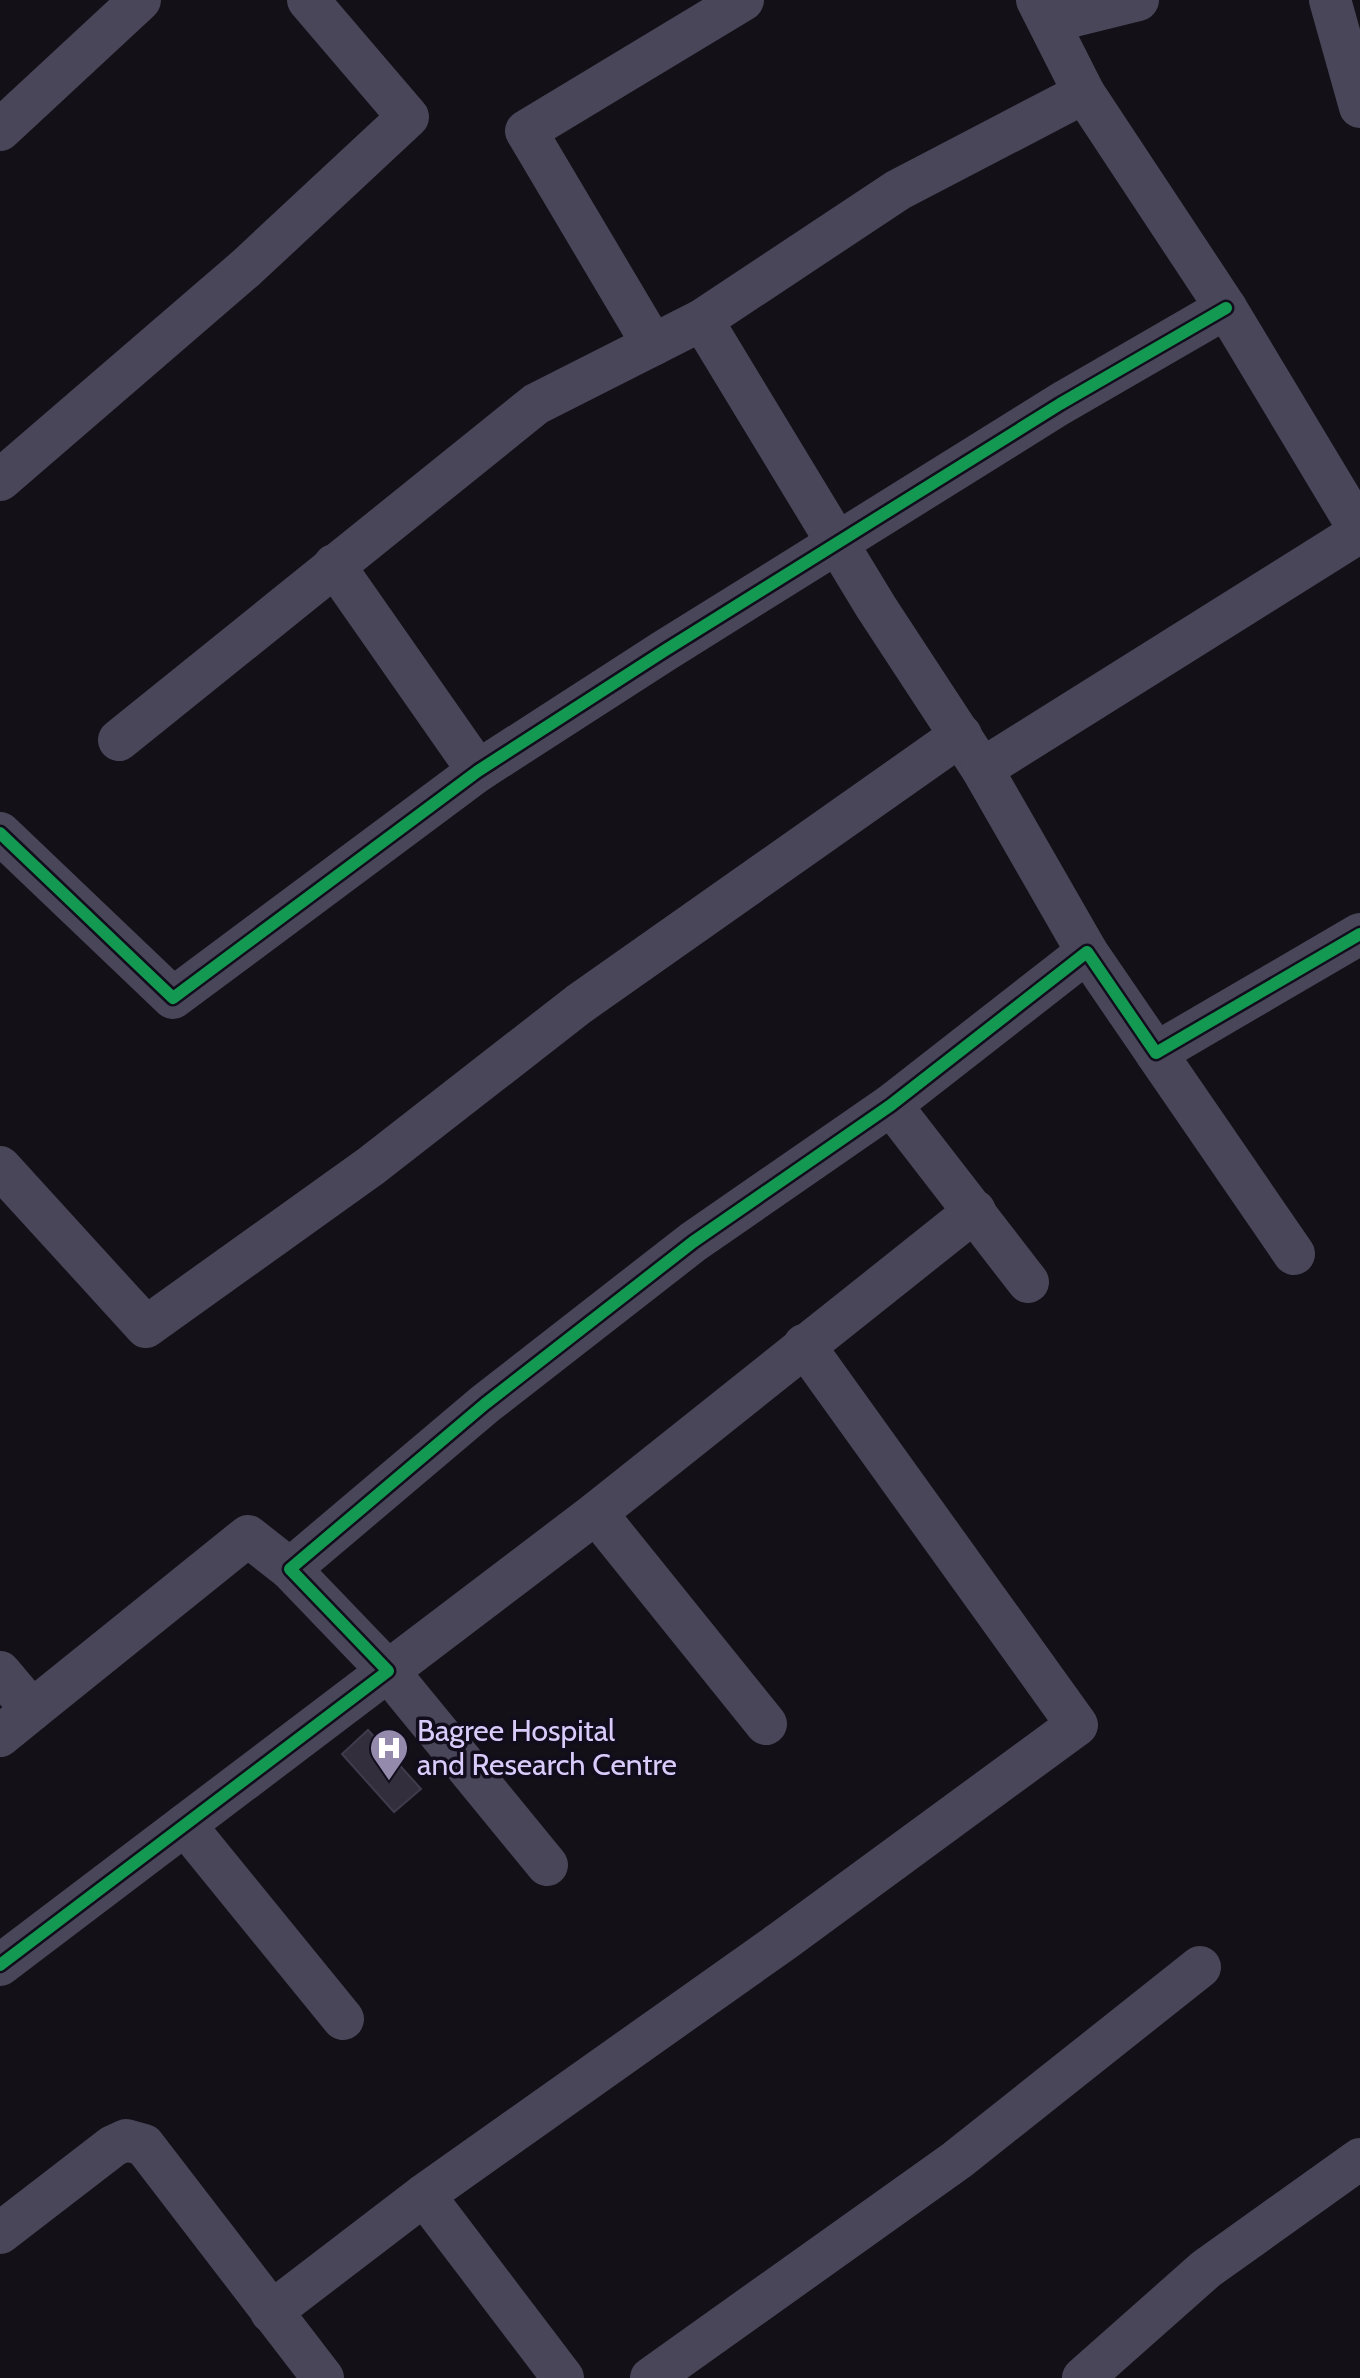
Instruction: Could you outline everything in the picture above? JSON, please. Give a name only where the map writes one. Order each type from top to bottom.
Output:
[{"type":"street","points":[[0,130],[140,0]]},
{"type":"street","points":[[0,480],[246,268],[408,117],[308,0]]},
{"type":"street","points":[[653,345],[526,131],[743,0]]},
{"type":"street","points":[[0,1167],[146,1327],[371,1166],[579,1004],[972,752],[1360,531],[1226,308],[1084,93],[1043,11],[1138,0]]},
{"type":"street","points":[[1330,0],[1360,107]]},
{"type":"street","points":[[119,740],[536,404],[702,320],[898,190],[1084,93]]},
{"type":"street","points":[[0,833],[173,998],[478,771],[1060,404],[1226,308]]},
{"type":"street","points":[[702,320],[838,544],[972,752],[1087,952],[1294,1254]]},
{"type":"street","points":[[334,565],[478,771]]},
{"type":"street","points":[[1156,1053],[1360,934]]},
{"type":"street","points":[[290,1569],[485,1404],[693,1242],[891,1105],[1087,952]]},
{"type":"street","points":[[891,1105],[1028,1282]]},
{"type":"street","points":[[0,1965],[596,1513],[975,1211]]},
{"type":"street","points":[[271,2312],[424,2195],[784,1940],[1077,1725],[804,1345]]},
{"type":"street","points":[[596,1513],[766,1724]]},
{"type":"street","points":[[0,1736],[248,1536],[290,1569],[388,1671],[547,1865]]},
{"type":"street","points":[[0,1672],[32,1710]]},
{"type":"street","points":[[185,1825],[343,2019]]},
{"type":"street","points":[[651,2378],[957,2160],[1200,1967]]},
{"type":"street","points":[[0,2233],[113,2146],[134,2140],[144,2145],[323,2378]]},
{"type":"street","points":[[1083,2378],[1206,2269],[1360,2159]]},
{"type":"street","points":[[424,2195],[563,2378]]},
{"type":"building","points":[[368,1730],[421,1789],[394,1812],[342,1754]]},
{"type":"cycle path","points":[[0,833],[173,998],[478,771],[1060,404],[1226,308]]},
{"type":"cycle path","points":[[0,1965],[388,1671],[290,1569],[485,1404],[693,1242],[891,1105],[1087,952],[1156,1053],[1360,934]]},
{"type":"place","name":"Bagree Hospital and Research Centre","points":[[389,1782]]}]
